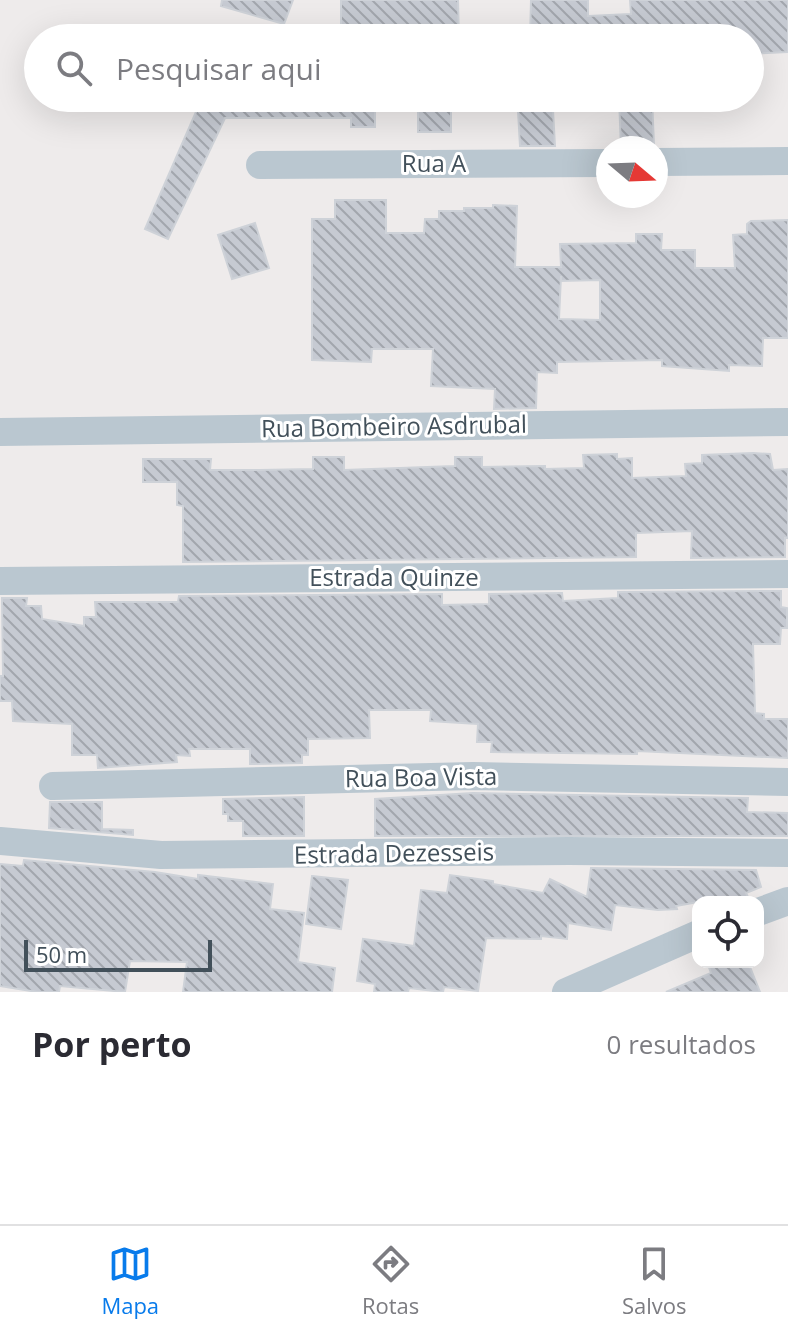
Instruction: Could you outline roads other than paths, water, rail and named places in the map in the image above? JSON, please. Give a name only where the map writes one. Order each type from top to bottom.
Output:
[{"type":"street","points":[[668,162],[788,161]]},
{"type":"street","name":"Rua A","points":[[260,165],[596,163]]},
{"type":"street","name":"Rua Bombeiro Asdrubal","points":[[0,432],[788,422]]},
{"type":"street","name":"Estrada Quinze","points":[[0,581],[788,574]]},
{"type":"street","name":"Rua Boa Vista","points":[[53,786],[473,776],[788,782]]},
{"type":"street","name":"Estrada Dezesseis","points":[[0,841],[161,855],[569,851],[788,853]]},
{"type":"street","points":[[764,910],[788,901]]},
{"type":"street","points":[[574,990],[692,937]]}]
